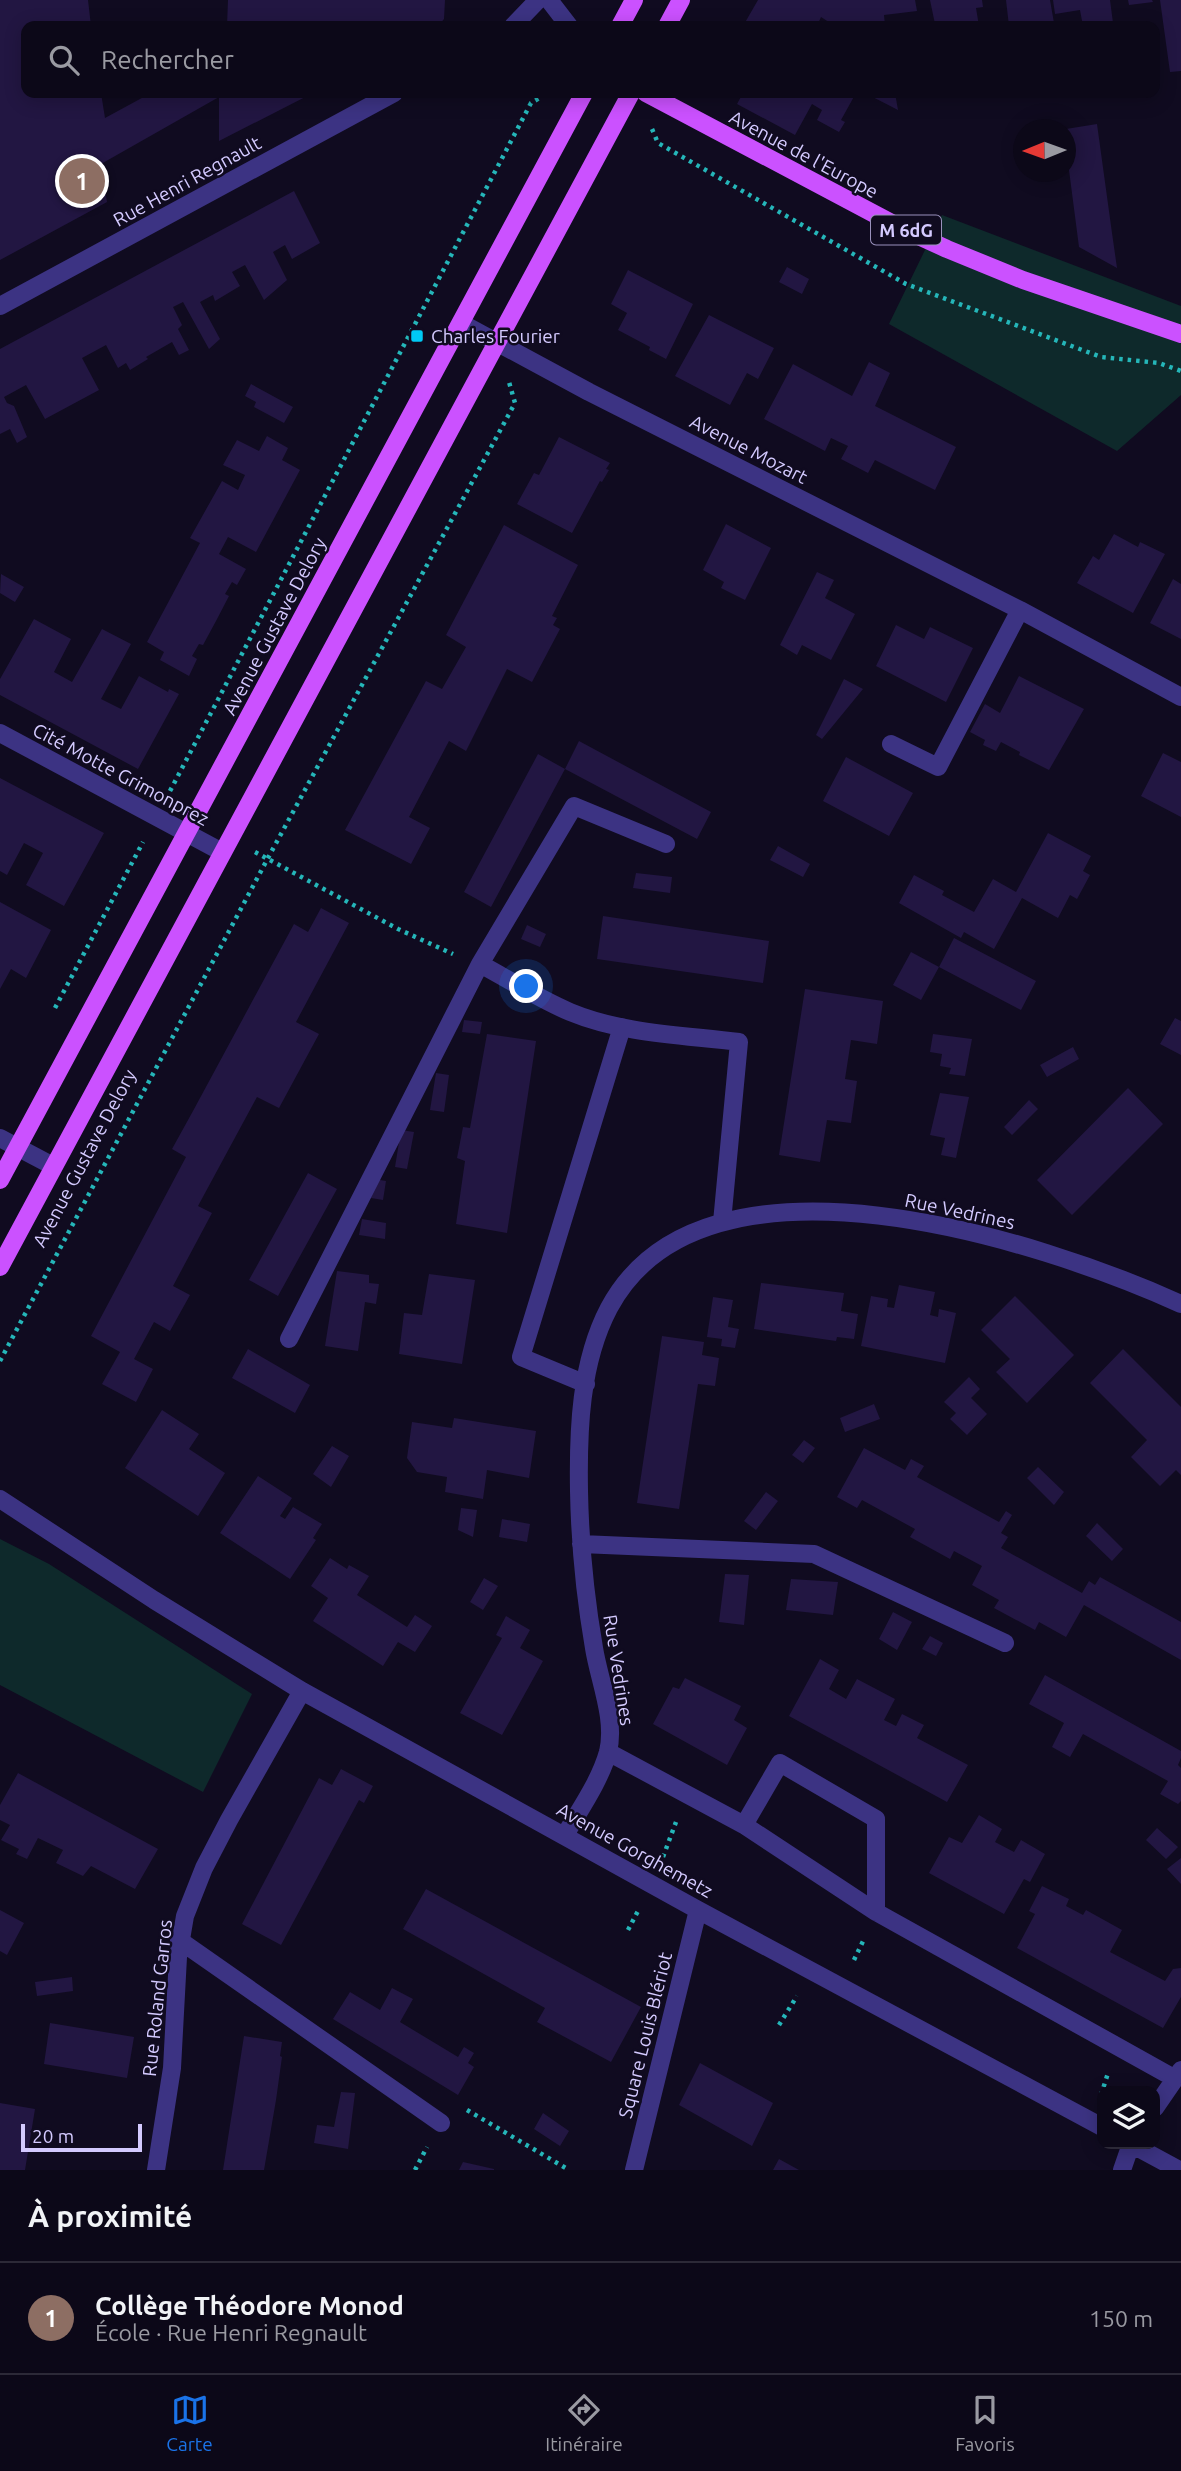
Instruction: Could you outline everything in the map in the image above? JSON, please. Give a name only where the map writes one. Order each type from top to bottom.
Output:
[{"type":"main road","points":[[623,21],[634,0]]},
{"type":"main road","points":[[670,21],[681,0]]},
{"type":"main road","name":"Avenue Gustave Delory","points":[[0,1180],[581,98]]},
{"type":"main road","name":"Avenue Gustave Delory","points":[[0,1267],[628,98]]},
{"type":"main road","name":"Avenue de l'Europe","points":[[655,98],[899,227],[947,249],[1023,280],[1181,334]]},
{"type":"street","points":[[518,21],[538,0]]},
{"type":"street","points":[[549,0],[565,21]]},
{"type":"street","name":"Rue Henri Regnault","points":[[0,306],[385,98]]},
{"type":"street","name":"Avenue Mozart","points":[[461,323],[602,398],[1020,610],[1181,697]]},
{"type":"street","points":[[891,744],[938,767],[1020,610]]},
{"type":"street","name":"Cité Motte Grimonprez","points":[[0,733],[186,833],[226,846]]},
{"type":"street","points":[[289,1339],[480,964],[575,806],[666,844]]},
{"type":"street","points":[[480,964],[571,1012],[622,1027],[740,1042],[722,1222]]},
{"type":"street","points":[[586,1384],[522,1357],[622,1027]]},
{"type":"street","points":[[0,1138],[54,1166]]},
{"type":"street","name":"Rue Vedrines","points":[[565,1835],[599,1773],[608,1752],[610,1736],[594,1650],[581,1544],[580,1446],[586,1384],[599,1331],[610,1307],[634,1274],[650,1259],[670,1245],[722,1222],[769,1213],[802,1212],[912,1220],[958,1229],[1054,1255],[1102,1271],[1181,1304]]},
{"type":"street","name":"Avenue Gorghemetz","points":[[0,1499],[154,1600],[302,1691],[698,1910],[1097,2125]]},
{"type":"street","points":[[581,1544],[814,1554],[1004,1643]]},
{"type":"street","name":"Rue Roland Garros","points":[[156,2170],[172,2068],[179,1940],[185,1916],[204,1868],[302,1691]]},
{"type":"street","points":[[608,1752],[744,1825],[876,1912],[1116,2046],[1178,2074],[1160,2101]]},
{"type":"street","points":[[744,1825],[780,1763],[876,1819],[876,1912]]},
{"type":"street","name":"Square Louis Blériot","points":[[634,2170],[698,1910]]},
{"type":"street","points":[[179,1940],[440,2123]]},
{"type":"street","points":[[1122,2170],[1129,2149]]},
{"type":"street","points":[[1140,2149],[1178,2170]]},
{"type":"path","name":"Avenue Gustave Delory","points":[[52,1013],[531,103],[540,98]]},
{"type":"path","points":[[648,118],[658,144],[906,284],[1101,357],[1158,363],[1181,371]]},
{"type":"path","name":"Avenue Gustave Delory","points":[[0,1361],[268,858],[515,403],[497,342]]},
{"type":"path","points":[[226,846],[268,858],[398,929],[480,964]]},
{"type":"path","points":[[842,1987],[876,1912]]},
{"type":"path","points":[[1106,2086],[1116,2046]]},
{"type":"path","points":[[415,2170],[440,2123],[459,2106],[569,2170]]},
{"type":"green space","points":[[942,215],[1181,306],[1181,395],[1117,451],[889,324]]},
{"type":"green space","points":[[0,1539],[49,1564],[252,1694],[203,1792],[0,1685]]},
{"type":"building","points":[[0,0],[88,0],[90,21],[21,21],[21,98],[102,98],[105,118],[142,98],[217,98],[101,164],[107,202],[0,260]]},
{"type":"building","points":[[228,0],[445,0],[442,21],[227,21]]},
{"type":"building","points":[[758,0],[915,0],[917,11],[884,15],[885,21],[827,21],[821,17],[819,21],[746,21]]},
{"type":"building","points":[[930,0],[982,0],[983,7],[976,8],[978,21],[934,21]]},
{"type":"building","points":[[1006,0],[1050,0],[1054,21],[1008,21]]},
{"type":"building","points":[[1053,0],[1110,0],[1113,21],[1082,21],[1080,10],[1055,14]]},
{"type":"building","points":[[1128,0],[1152,0],[1153,2],[1129,5]]},
{"type":"building","points":[[1160,0],[1181,0],[1181,71],[1170,72]]},
{"type":"building","points":[[219,98],[303,98],[219,141]]},
{"type":"building","points":[[740,98],[853,98],[841,120],[845,122],[839,132],[817,120],[822,110],[812,104],[795,135],[737,104]]},
{"type":"building","points":[[875,98],[896,98],[898,110]]},
{"type":"building","points":[[1097,124],[1117,268],[1079,247],[1071,182],[1076,182],[1076,127]]},
{"type":"building","points":[[294,191],[320,243],[292,259],[285,245],[273,252],[287,280],[264,300],[245,265],[232,272],[240,286],[215,301],[213,295],[200,302],[220,339],[209,349],[183,302],[173,307],[182,325],[178,329],[189,350],[179,355],[172,342],[130,370],[126,363],[118,368],[106,345],[82,358],[99,390],[45,419],[26,385],[4,397],[7,403],[14,406],[27,437],[17,443],[10,429],[0,434],[0,349]]},
{"type":"building","points":[[787,267],[809,279],[802,294],[779,282]]},
{"type":"building","points":[[628,270],[693,304],[666,359],[618,330],[627,313],[611,304]]},
{"type":"building","points":[[709,315],[774,348],[758,379],[747,373],[730,405],[675,376]]},
{"type":"building","points":[[869,362],[890,373],[875,406],[956,447],[935,490],[875,460],[868,473],[841,459],[848,446],[831,438],[825,451],[764,419],[793,364],[852,396]]},
{"type":"building","points":[[251,384],[293,407],[284,423],[254,407],[256,402],[245,396]]},
{"type":"building","points":[[267,436],[288,448],[282,460],[300,470],[256,552],[228,537],[219,554],[246,569],[237,585],[232,582],[225,594],[229,596],[216,621],[203,645],[199,644],[192,656],[197,659],[189,676],[160,660],[164,652],[147,642],[200,543],[190,538],[222,481],[238,490],[245,475],[223,465],[237,440],[259,451]]},
{"type":"building","points":[[559,437],[610,463],[606,469],[609,470],[602,482],[600,481],[572,533],[517,504],[534,473],[539,475]]},
{"type":"building","points":[[726,524],[771,548],[745,600],[721,588],[724,582],[703,570]]},
{"type":"building","points":[[504,525],[578,565],[552,616],[557,618],[553,625],[560,629],[532,682],[507,669],[466,751],[449,741],[409,817],[430,828],[411,864],[345,830],[426,681],[442,689],[466,647],[446,635]]},
{"type":"building","points":[[1114,534],[1138,547],[1140,542],[1165,554],[1133,613],[1077,583],[1093,556],[1099,560]]},
{"type":"building","points":[[817,572],[834,580],[825,598],[855,614],[831,660],[802,645],[797,655],[780,645]]},
{"type":"building","points":[[1,574],[24,587],[15,602],[0,593]]},
{"type":"building","points":[[1173,579],[1181,584],[1181,639],[1150,623]]},
{"type":"building","points":[[34,619],[71,639],[54,672],[72,682],[102,629],[131,644],[101,699],[121,709],[139,676],[168,692],[169,689],[179,694],[138,769],[0,695],[0,679]]},
{"type":"building","points":[[896,625],[924,639],[930,627],[973,648],[946,702],[876,666]]},
{"type":"building","points":[[1019,676],[1084,709],[1049,770],[1019,755],[1020,752],[1001,742],[996,751],[983,745],[985,740],[970,732],[985,704],[1000,713]]},
{"type":"building","points":[[844,679],[863,689],[822,739],[816,735]]},
{"type":"building","points":[[579,741],[711,812],[697,839],[565,769]]},
{"type":"building","points":[[1163,753],[1181,762],[1181,817],[1141,796]]},
{"type":"building","points":[[538,754],[565,769],[491,907],[464,892]]},
{"type":"building","points":[[846,757],[913,793],[889,836],[823,801]]},
{"type":"building","points":[[0,778],[104,833],[64,906],[26,885],[43,853],[24,843],[7,875],[0,871]]},
{"type":"building","points":[[1048,833],[1091,856],[1083,871],[1090,875],[1077,899],[1070,895],[1058,918],[1022,898],[994,949],[964,932],[961,938],[899,903],[914,875],[944,891],[942,895],[974,912],[993,879],[1016,892]]},
{"type":"building","points":[[778,846],[810,864],[803,877],[770,860]]},
{"type":"building","points":[[636,873],[672,877],[670,893],[633,888]]},
{"type":"building","points":[[0,902],[51,930],[26,978],[11,969],[0,989]]},
{"type":"building","points":[[321,908],[349,923],[296,1022],[319,1034],[279,1108],[257,1097],[198,1206],[212,1213],[173,1286],[190,1295],[170,1331],[154,1322],[134,1359],[153,1369],[136,1402],[102,1384],[120,1352],[91,1336],[186,1157],[172,1149],[294,924],[308,932]]},
{"type":"building","points":[[603,916],[769,941],[763,983],[597,959]]},
{"type":"building","points":[[527,925],[546,934],[540,947],[521,939]]},
{"type":"building","points":[[954,938],[1036,981],[1021,1010],[939,967]]},
{"type":"building","points":[[911,952],[939,967],[921,1000],[893,985]]},
{"type":"building","points":[[805,989],[883,1001],[877,1044],[851,1040],[845,1079],[857,1081],[851,1123],[827,1120],[820,1162],[779,1155]]},
{"type":"building","points":[[1175,1018],[1181,1021],[1181,1055],[1160,1044]]},
{"type":"building","points":[[464,1020],[482,1022],[480,1034],[462,1032]]},
{"type":"building","points":[[487,1034],[536,1041],[507,1233],[456,1224],[465,1161],[457,1158],[463,1127],[470,1128]]},
{"type":"building","points":[[933,1034],[972,1039],[965,1076],[949,1074],[951,1068],[940,1066],[942,1054],[930,1052]]},
{"type":"building","points":[[1073,1047],[1079,1059],[1047,1077],[1040,1065]]},
{"type":"building","points":[[436,1073],[449,1075],[444,1112],[430,1110]]},
{"type":"building","points":[[1128,1088],[1163,1124],[1072,1215],[1037,1180]]},
{"type":"building","points":[[940,1093],[969,1097],[956,1158],[941,1155],[945,1138],[930,1135]]},
{"type":"building","points":[[1029,1100],[1038,1109],[1012,1135],[1004,1127]]},
{"type":"building","points":[[401,1130],[414,1132],[407,1169],[395,1167]]},
{"type":"building","points":[[308,1173],[337,1189],[278,1296],[249,1280]]},
{"type":"building","points":[[374,1179],[386,1181],[383,1200],[371,1198]]},
{"type":"building","points":[[362,1219],[386,1223],[385,1239],[359,1235]]},
{"type":"building","points":[[337,1271],[369,1275],[369,1283],[379,1284],[376,1304],[365,1302],[358,1351],[325,1346]]},
{"type":"building","points":[[429,1274],[475,1280],[462,1364],[399,1354],[404,1313],[422,1315]]},
{"type":"building","points":[[761,1283],[844,1293],[841,1311],[858,1314],[854,1339],[837,1337],[836,1341],[754,1329]]},
{"type":"building","points":[[899,1285],[935,1292],[930,1315],[938,1317],[939,1309],[956,1313],[945,1363],[861,1346],[871,1296],[888,1299],[887,1307],[894,1308]]},
{"type":"building","points":[[1015,1296],[1074,1355],[1027,1403],[996,1372],[1010,1359],[981,1330]]},
{"type":"building","points":[[713,1297],[733,1300],[728,1327],[739,1329],[735,1348],[721,1346],[722,1339],[707,1337]]},
{"type":"building","points":[[662,1336],[704,1342],[702,1355],[719,1358],[715,1386],[698,1384],[679,1509],[637,1503]]},
{"type":"building","points":[[248,1349],[310,1385],[295,1413],[232,1378]]},
{"type":"building","points":[[1123,1349],[1181,1407],[1181,1475],[1176,1470],[1160,1486],[1131,1457],[1147,1440],[1090,1383]]},
{"type":"building","points":[[969,1377],[980,1389],[971,1398],[987,1414],[967,1435],[950,1419],[956,1413],[944,1402]]},
{"type":"building","points":[[874,1404],[880,1419],[845,1432],[840,1418]]},
{"type":"building","points":[[162,1410],[199,1434],[189,1449],[225,1473],[198,1516],[125,1468]]},
{"type":"building","points":[[454,1418],[536,1431],[529,1478],[487,1470],[483,1499],[445,1492],[447,1477],[417,1472],[407,1458],[412,1422],[452,1428]]},
{"type":"building","points":[[804,1440],[815,1448],[803,1463],[792,1455]]},
{"type":"building","points":[[332,1446],[349,1456],[331,1487],[313,1474]]},
{"type":"building","points":[[864,1448],[905,1470],[911,1459],[924,1466],[917,1477],[999,1522],[1006,1511],[1012,1515],[1001,1533],[1008,1537],[1001,1548],[1082,1593],[1089,1581],[1095,1585],[1100,1577],[1181,1622],[1181,1660],[1084,1605],[1066,1637],[1039,1622],[1035,1630],[994,1608],[999,1600],[972,1585],[982,1566],[954,1551],[950,1559],[910,1537],[915,1529],[862,1500],[857,1508],[837,1497]]},
{"type":"building","points":[[1038,1467],[1064,1492],[1054,1505],[1027,1478]]},
{"type":"building","points":[[258,1476],[292,1498],[280,1516],[285,1519],[293,1507],[322,1524],[313,1538],[316,1540],[290,1579],[220,1533]]},
{"type":"building","points":[[766,1492],[778,1501],[756,1530],[744,1521]]},
{"type":"building","points":[[461,1508],[477,1510],[473,1537],[458,1530]]},
{"type":"building","points":[[502,1519],[530,1524],[527,1542],[499,1537]]},
{"type":"building","points":[[1097,1523],[1123,1549],[1112,1561],[1086,1536]]},
{"type":"building","points":[[330,1558],[347,1569],[349,1565],[369,1576],[357,1595],[407,1627],[415,1615],[432,1626],[415,1652],[398,1642],[383,1666],[313,1621],[328,1598],[311,1586]]},
{"type":"building","points":[[725,1574],[749,1575],[744,1625],[719,1622]]},
{"type":"building","points":[[484,1578],[498,1586],[483,1610],[470,1602]]},
{"type":"building","points":[[791,1579],[838,1582],[833,1615],[786,1610]]},
{"type":"building","points":[[893,1612],[912,1622],[897,1650],[879,1639]]},
{"type":"building","points":[[506,1616],[530,1630],[520,1648],[543,1661],[502,1735],[460,1713],[502,1638],[496,1635]]},
{"type":"building","points":[[930,1636],[943,1643],[936,1656],[922,1649]]},
{"type":"building","points":[[820,1659],[839,1670],[829,1689],[846,1699],[857,1679],[895,1699],[884,1720],[896,1726],[902,1714],[924,1725],[917,1738],[968,1765],[947,1802],[789,1716]]},
{"type":"building","points":[[1045,1675],[1181,1751],[1178,1765],[1181,1768],[1181,1801],[1178,1804],[1160,1794],[1168,1781],[1083,1734],[1070,1757],[1052,1747],[1064,1723],[1029,1704]]},
{"type":"building","points":[[685,1678],[741,1706],[734,1720],[747,1728],[727,1765],[653,1724],[673,1687],[679,1689]]},
{"type":"building","points":[[341,1769],[373,1786],[364,1803],[359,1800],[281,1945],[242,1924],[319,1778],[332,1785]]},
{"type":"building","points":[[18,1773],[158,1849],[135,1889],[91,1866],[83,1876],[56,1863],[63,1850],[38,1838],[27,1859],[16,1854],[19,1849],[1,1840],[10,1825],[0,1820],[0,1805]]},
{"type":"building","points":[[979,1815],[1002,1829],[995,1842],[1014,1852],[1021,1840],[1045,1854],[1030,1882],[1024,1879],[1004,1914],[929,1873],[949,1837],[962,1843]]},
{"type":"building","points":[[1157,1828],[1178,1847],[1166,1859],[1146,1840]]},
{"type":"building","points":[[1181,1858],[1181,1884],[1167,1869]]},
{"type":"building","points":[[1042,1886],[1069,1899],[1066,1906],[1083,1915],[1086,1910],[1122,1930],[1110,1952],[1165,1981],[1173,1969],[1181,1968],[1181,1997],[1163,2028],[1017,1948],[1035,1914],[1029,1911]]},
{"type":"building","points":[[426,1889],[641,2007],[611,2062],[537,2022],[545,2008],[403,1929]]},
{"type":"building","points":[[0,1910],[24,1923],[7,1955],[0,1951]]},
{"type":"building","points":[[72,1977],[73,1991],[37,1996],[35,1982]]},
{"type":"building","points":[[392,1988],[413,1999],[400,2022],[458,2057],[464,2047],[474,2053],[468,2063],[474,2067],[458,2095],[333,2019],[350,1992],[380,2010]]},
{"type":"building","points":[[50,2023],[134,2037],[127,2078],[44,2064]]},
{"type":"building","points":[[244,2036],[282,2042],[276,2100],[264,2170],[223,2170]]},
{"type":"building","points":[[700,2063],[773,2103],[752,2146],[679,2105]]},
{"type":"building","points":[[341,2092],[355,2093],[348,2149],[314,2143],[317,2125],[334,2127]]},
{"type":"building","points":[[0,2103],[35,2109],[25,2170],[0,2170]]},
{"type":"building","points":[[543,2113],[569,2131],[560,2146],[534,2129]]},
{"type":"building","points":[[779,2159],[799,2170],[773,2170]]},
{"type":"building","points":[[463,2162],[494,2169],[494,2170],[459,2170]]},
{"type":"place","name":"Collège Théodore Monod","points":[[82,181]]},
{"type":"place","name":"Charles Fourier","points":[[417,336]]}]
